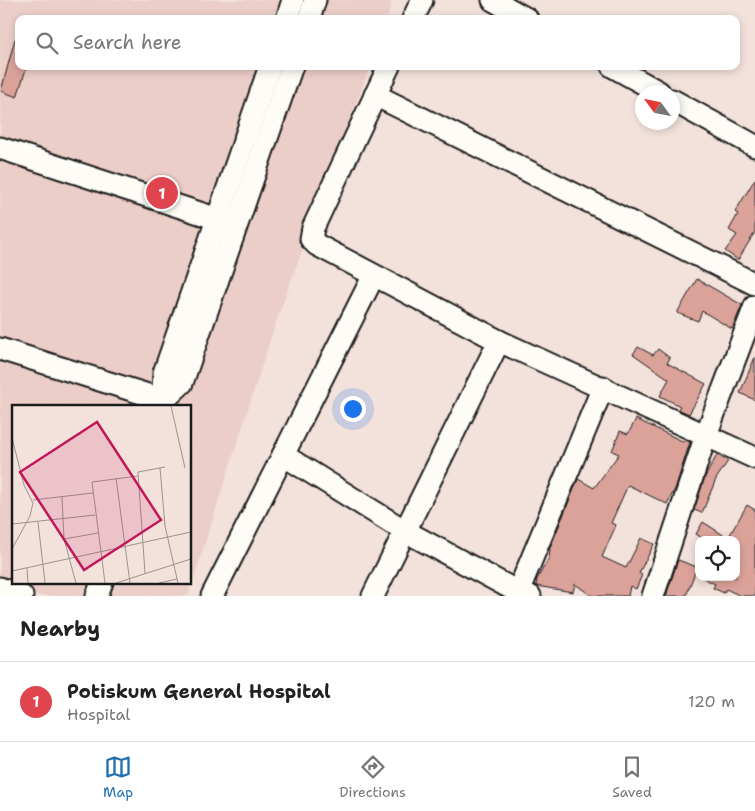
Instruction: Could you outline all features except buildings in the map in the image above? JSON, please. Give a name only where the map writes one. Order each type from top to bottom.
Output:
[{"type":"street","points":[[288,15],[293,0]]},
{"type":"street","points":[[310,15],[315,0]]},
{"type":"street","points":[[415,15],[422,0]]},
{"type":"street","points":[[493,0],[520,15]]},
{"type":"street","points":[[0,349],[163,403],[182,383],[269,70]]},
{"type":"street","points":[[227,222],[290,70]]},
{"type":"street","points":[[387,70],[313,228],[311,239],[317,246],[373,277],[499,341],[755,458]]},
{"type":"street","points":[[619,70],[646,85]]},
{"type":"street","points":[[375,95],[755,284]]},
{"type":"street","points":[[680,104],[755,146]]},
{"type":"street","points":[[0,148],[227,222]]},
{"type":"street","points":[[212,596],[373,277]]},
{"type":"street","points":[[653,596],[706,435],[755,306]]},
{"type":"street","points":[[373,596],[499,341]]},
{"type":"street","points":[[283,455],[405,531],[524,594],[603,387]]},
{"type":"street","points":[[97,596],[101,584]]},
{"type":"street","points":[[0,588],[22,596]]},
{"type":"shaded area","points":[[0,0],[392,0],[388,15],[15,15],[15,70],[369,70],[277,319],[188,596],[40,596],[0,584]]},
{"type":"place","name":"Potiskum General Hospital","points":[[162,193]]}]
